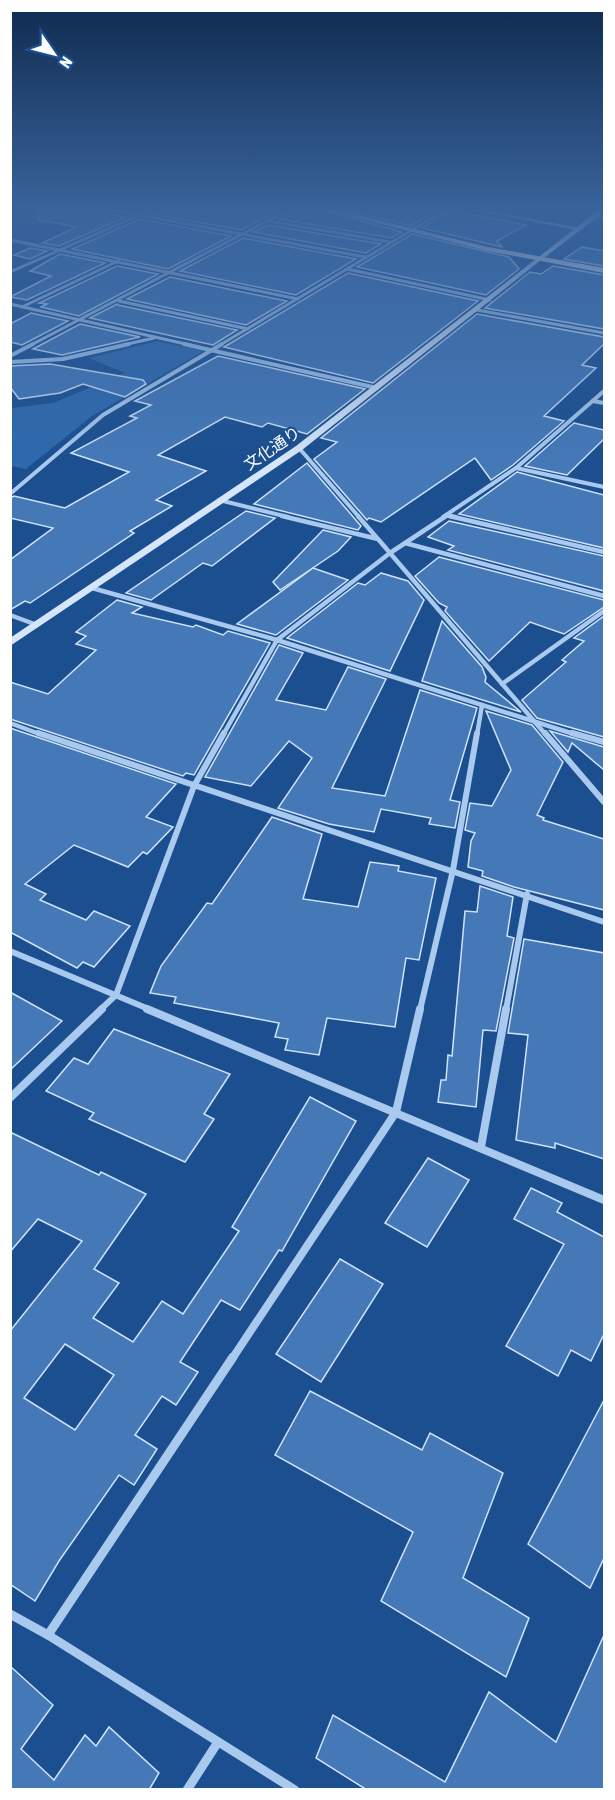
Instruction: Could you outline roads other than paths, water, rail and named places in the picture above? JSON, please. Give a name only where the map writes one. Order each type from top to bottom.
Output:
[{"type":"street","points":[[22,307],[51,293]]},
{"type":"street","points":[[10,356],[134,293]]},
{"type":"street","points":[[270,293],[298,299]]},
{"type":"street","points":[[10,494],[103,415],[308,293]]},
{"type":"street","points":[[457,293],[490,300]]},
{"type":"street","name":"文化通り","points":[[10,643],[299,448],[498,293]]},
{"type":"street","points":[[119,301],[248,329]]},
{"type":"street","points":[[10,304],[377,388]]},
{"type":"street","points":[[477,310],[604,333]]},
{"type":"street","points":[[10,362],[63,360],[158,338]]},
{"type":"street","points":[[10,1098],[116,995],[194,786],[277,640],[390,553],[516,468],[604,391]]},
{"type":"street","points":[[593,401],[604,404]]},
{"type":"street","points":[[299,448],[604,802]]},
{"type":"street","points":[[516,468],[604,486]]},
{"type":"street","points":[[219,500],[378,539]]},
{"type":"street","points":[[447,515],[604,552]]},
{"type":"street","points":[[405,543],[604,596]]},
{"type":"street","points":[[92,588],[277,640],[535,723],[604,742]]},
{"type":"street","points":[[502,684],[604,611]]},
{"type":"street","points":[[10,615],[37,625]]},
{"type":"street","points":[[48,1635],[396,1112],[453,870],[482,705]]},
{"type":"street","points":[[10,723],[194,786],[527,894],[604,922]]},
{"type":"street","points":[[481,1147],[527,894]]},
{"type":"street","points":[[10,951],[604,1200]]},
{"type":"street","points":[[10,1614],[48,1635],[295,1790]]},
{"type":"street","points":[[187,1790],[218,1742]]}]
